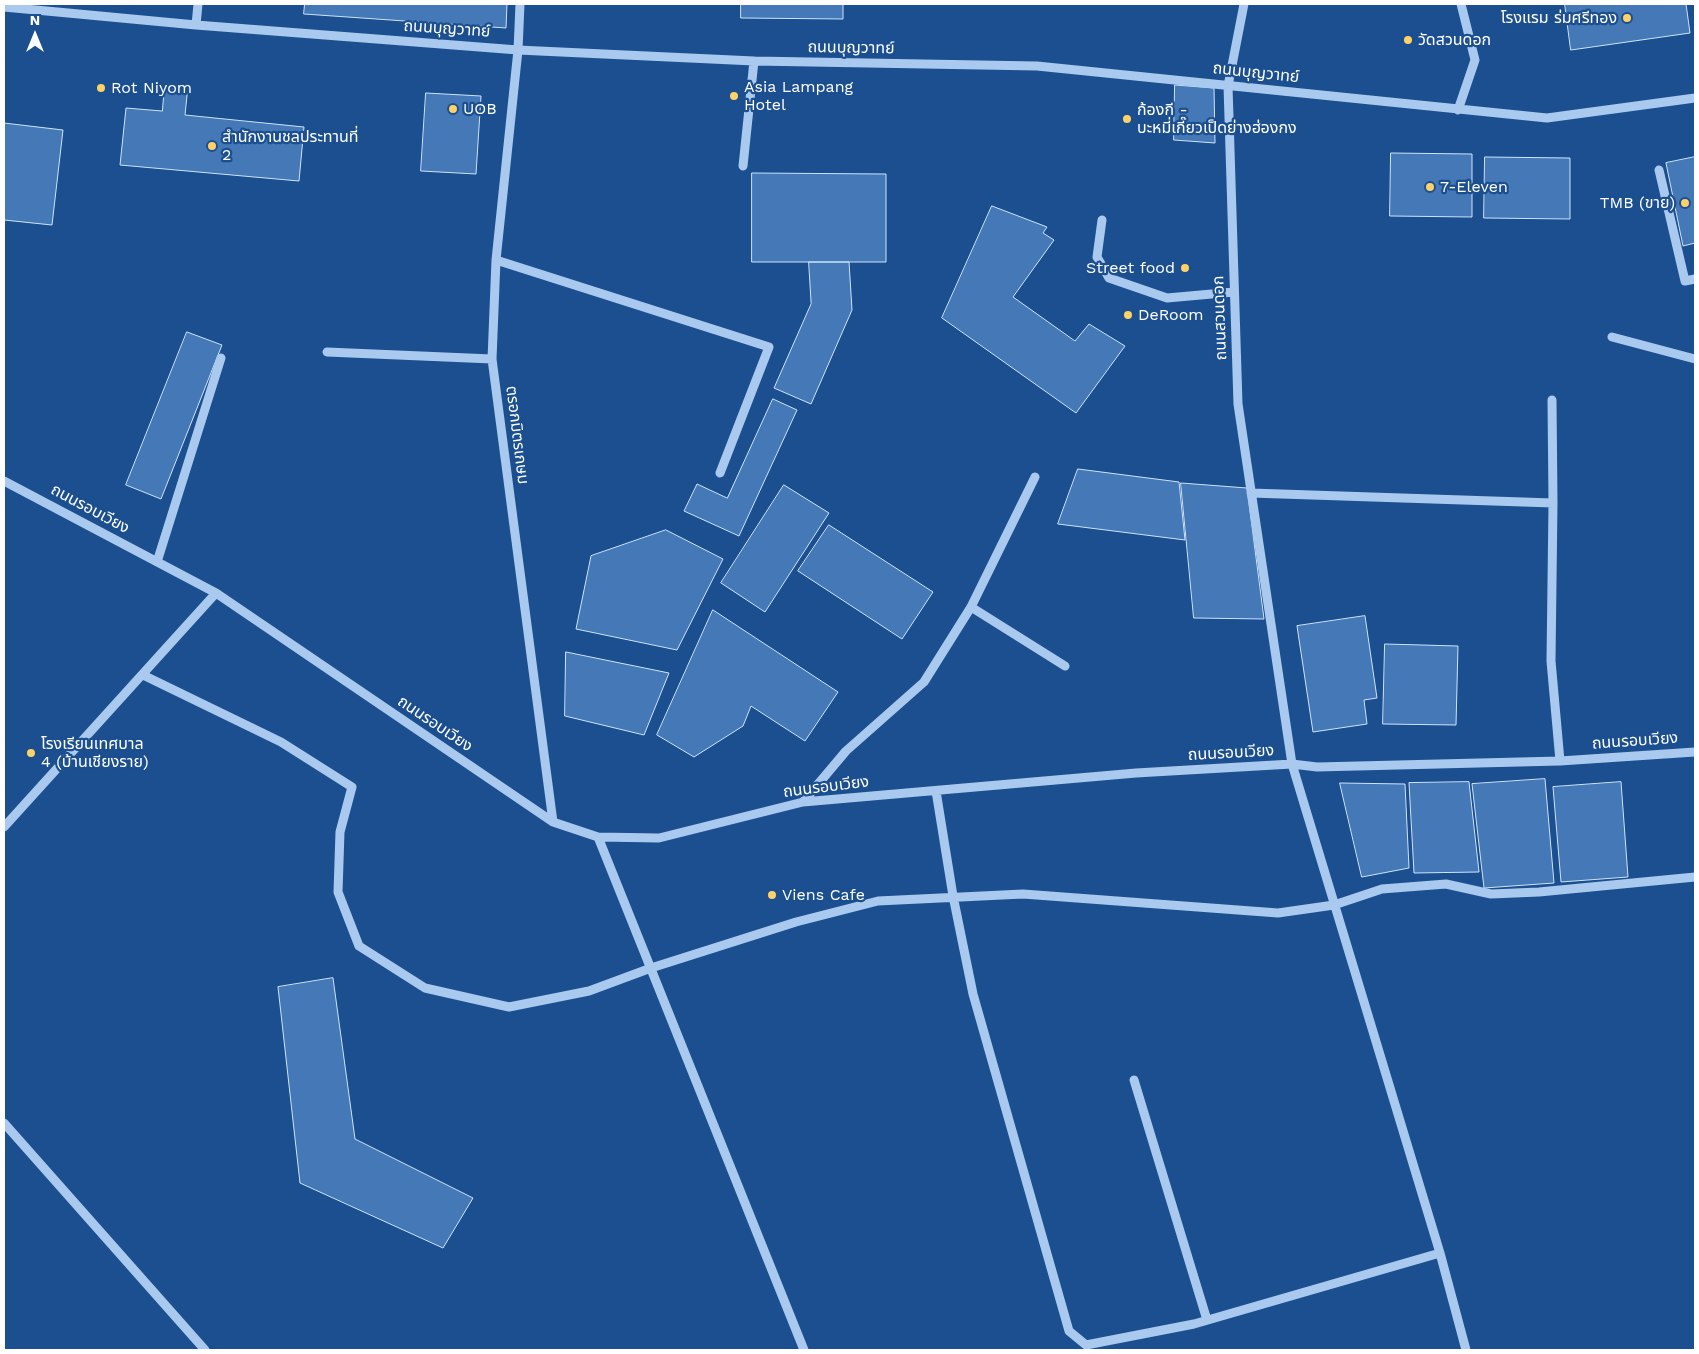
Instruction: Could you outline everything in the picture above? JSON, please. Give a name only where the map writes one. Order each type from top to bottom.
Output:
[{"type":"street","points":[[196,25],[198,4]]},
{"type":"street","name":"ตรอกมิตรเกษม","points":[[520,4],[518,50],[496,260],[492,359],[553,822]]},
{"type":"street","name":"ถนนสวนดอก","points":[[1244,4],[1228,86],[1238,404],[1292,764],[1440,1253],[1466,1350]]},
{"type":"street","points":[[1458,110],[1475,60],[1461,4]]},
{"type":"street","name":"ถนนบุญวาทย์","points":[[4,7],[196,25],[518,50],[754,62],[1037,66],[1546,118],[1695,98]]},
{"type":"street","points":[[742,166],[754,62]]},
{"type":"street","points":[[1659,170],[1685,281],[1695,280]]},
{"type":"street","points":[[1102,220],[1097,257],[1109,278],[1167,298],[1234,292]]},
{"type":"street","points":[[496,260],[769,347],[720,473]]},
{"type":"street","points":[[1612,337],[1695,359]]},
{"type":"street","points":[[327,352],[492,359]]},
{"type":"street","points":[[157,562],[221,358]]},
{"type":"street","points":[[1552,400],[1551,661],[1560,761]]},
{"type":"street","points":[[802,802],[846,752],[924,682],[971,607],[1035,477]]},
{"type":"street","name":"ถนนรอบเวียง","points":[[4,481],[216,593],[553,822],[598,837],[659,838],[802,802],[1136,773],[1292,764],[1317,767],[1560,761],[1695,752]]},
{"type":"street","points":[[1251,493],[1553,503]]},
{"type":"street","points":[[4,827],[216,593]]},
{"type":"street","points":[[971,607],[1065,666]]},
{"type":"street","points":[[143,675],[281,742],[352,787],[340,832],[338,892],[359,946],[425,988],[509,1007],[589,991],[651,968],[796,922],[878,901],[1023,894],[1278,913],[1334,905],[1382,889],[1446,884],[1491,894],[1539,892],[1695,877]]},
{"type":"street","points":[[936,791],[953,896],[973,994],[1069,1330],[1086,1345],[1207,1320],[1440,1253]]},
{"type":"street","points":[[598,837],[804,1350]]},
{"type":"street","points":[[1134,1080],[1207,1320]]},
{"type":"street","points":[[4,1123],[205,1350]]},
{"type":"building","points":[[305,4],[507,4],[506,28],[304,14]]},
{"type":"building","points":[[741,4],[843,4],[843,19],[741,18]]},
{"type":"building","name":"โรงแรม ร่มศรีทอง","points":[[1565,4],[1686,4],[1690,33],[1571,50]]},
{"type":"building","name":"สำนักงานชลประทานที่ 2","points":[[165,84],[188,86],[185,115],[304,127],[299,181],[120,165],[126,108],[162,111]]},
{"type":"building","points":[[1175,85],[1214,88],[1215,143],[1174,140]]},
{"type":"building","points":[[426,93],[481,96],[476,174],[421,171]]},
{"type":"building","points":[[4,123],[63,130],[52,225],[4,220]]},
{"type":"building","points":[[1391,153],[1472,154],[1472,217],[1390,216]]},
{"type":"building","points":[[1485,157],[1570,158],[1570,219],[1484,218]]},
{"type":"building","name":"TMB (ขาย)","points":[[1695,157],[1695,243],[1683,246],[1666,163]]},
{"type":"building","points":[[752,173],[886,174],[886,262],[752,262]]},
{"type":"building","points":[[992,206],[1047,227],[1043,233],[1054,240],[1013,297],[1075,341],[1089,324],[1125,346],[1076,413],[942,318]]},
{"type":"building","points":[[809,262],[849,262],[852,310],[811,404],[774,388],[811,304]]},
{"type":"building","points":[[187,332],[222,345],[161,499],[126,485]]},
{"type":"building","points":[[773,399],[797,410],[739,536],[684,511],[697,484],[727,498]]},
{"type":"building","points":[[1078,469],[1179,482],[1185,540],[1058,524]]},
{"type":"building","points":[[1181,483],[1247,488],[1264,619],[1194,618]]},
{"type":"building","points":[[784,485],[829,513],[765,612],[721,583]]},
{"type":"building","points":[[829,525],[933,592],[902,639],[798,571]]},
{"type":"building","points":[[666,530],[723,559],[677,650],[576,629],[591,556]]},
{"type":"building","points":[[713,610],[838,692],[805,741],[751,706],[743,726],[694,757],[657,735]]},
{"type":"building","points":[[1365,616],[1377,698],[1364,700],[1367,724],[1313,732],[1297,626]]},
{"type":"building","points":[[1385,644],[1458,646],[1456,725],[1383,724]]},
{"type":"building","points":[[566,652],[669,673],[644,735],[565,716]]},
{"type":"building","points":[[1545,779],[1554,883],[1484,888],[1472,784]]},
{"type":"building","points":[[1469,782],[1479,872],[1414,873],[1409,783]]},
{"type":"building","points":[[1621,782],[1628,877],[1561,882],[1553,787]]},
{"type":"building","points":[[1340,783],[1405,784],[1409,868],[1362,877]]},
{"type":"building","points":[[333,978],[355,1139],[473,1198],[443,1248],[300,1183],[278,987]]},
{"type":"place","name":"โรงแรม ร่มศรีทอง","points":[[1627,18]]},
{"type":"place","name":"วัดสวนดอก","points":[[1408,40]]},
{"type":"place","name":"Rot Niyom","points":[[101,88]]},
{"type":"place","name":"Asia Lampang Hotel","points":[[734,96]]},
{"type":"place","name":"UOB","points":[[453,109]]},
{"type":"place","name":"ก้องกี - บะหมี่เกี๊ยวเป็ดย่างฮ่องกง","points":[[1127,119]]},
{"type":"place","name":"สำนักงานชลประทานที่ 2","points":[[212,146]]},
{"type":"place","name":"7-Eleven","points":[[1430,187]]},
{"type":"place","name":"TMB (ขาย)","points":[[1685,203]]},
{"type":"place","name":"Street food","points":[[1185,268]]},
{"type":"place","name":"DeRoom","points":[[1128,315]]},
{"type":"place","name":"โรงเรียนเทศบาล 4 (บ้านเชียงราย)","points":[[31,753]]},
{"type":"place","name":"Viens Cafe","points":[[772,895]]}]
